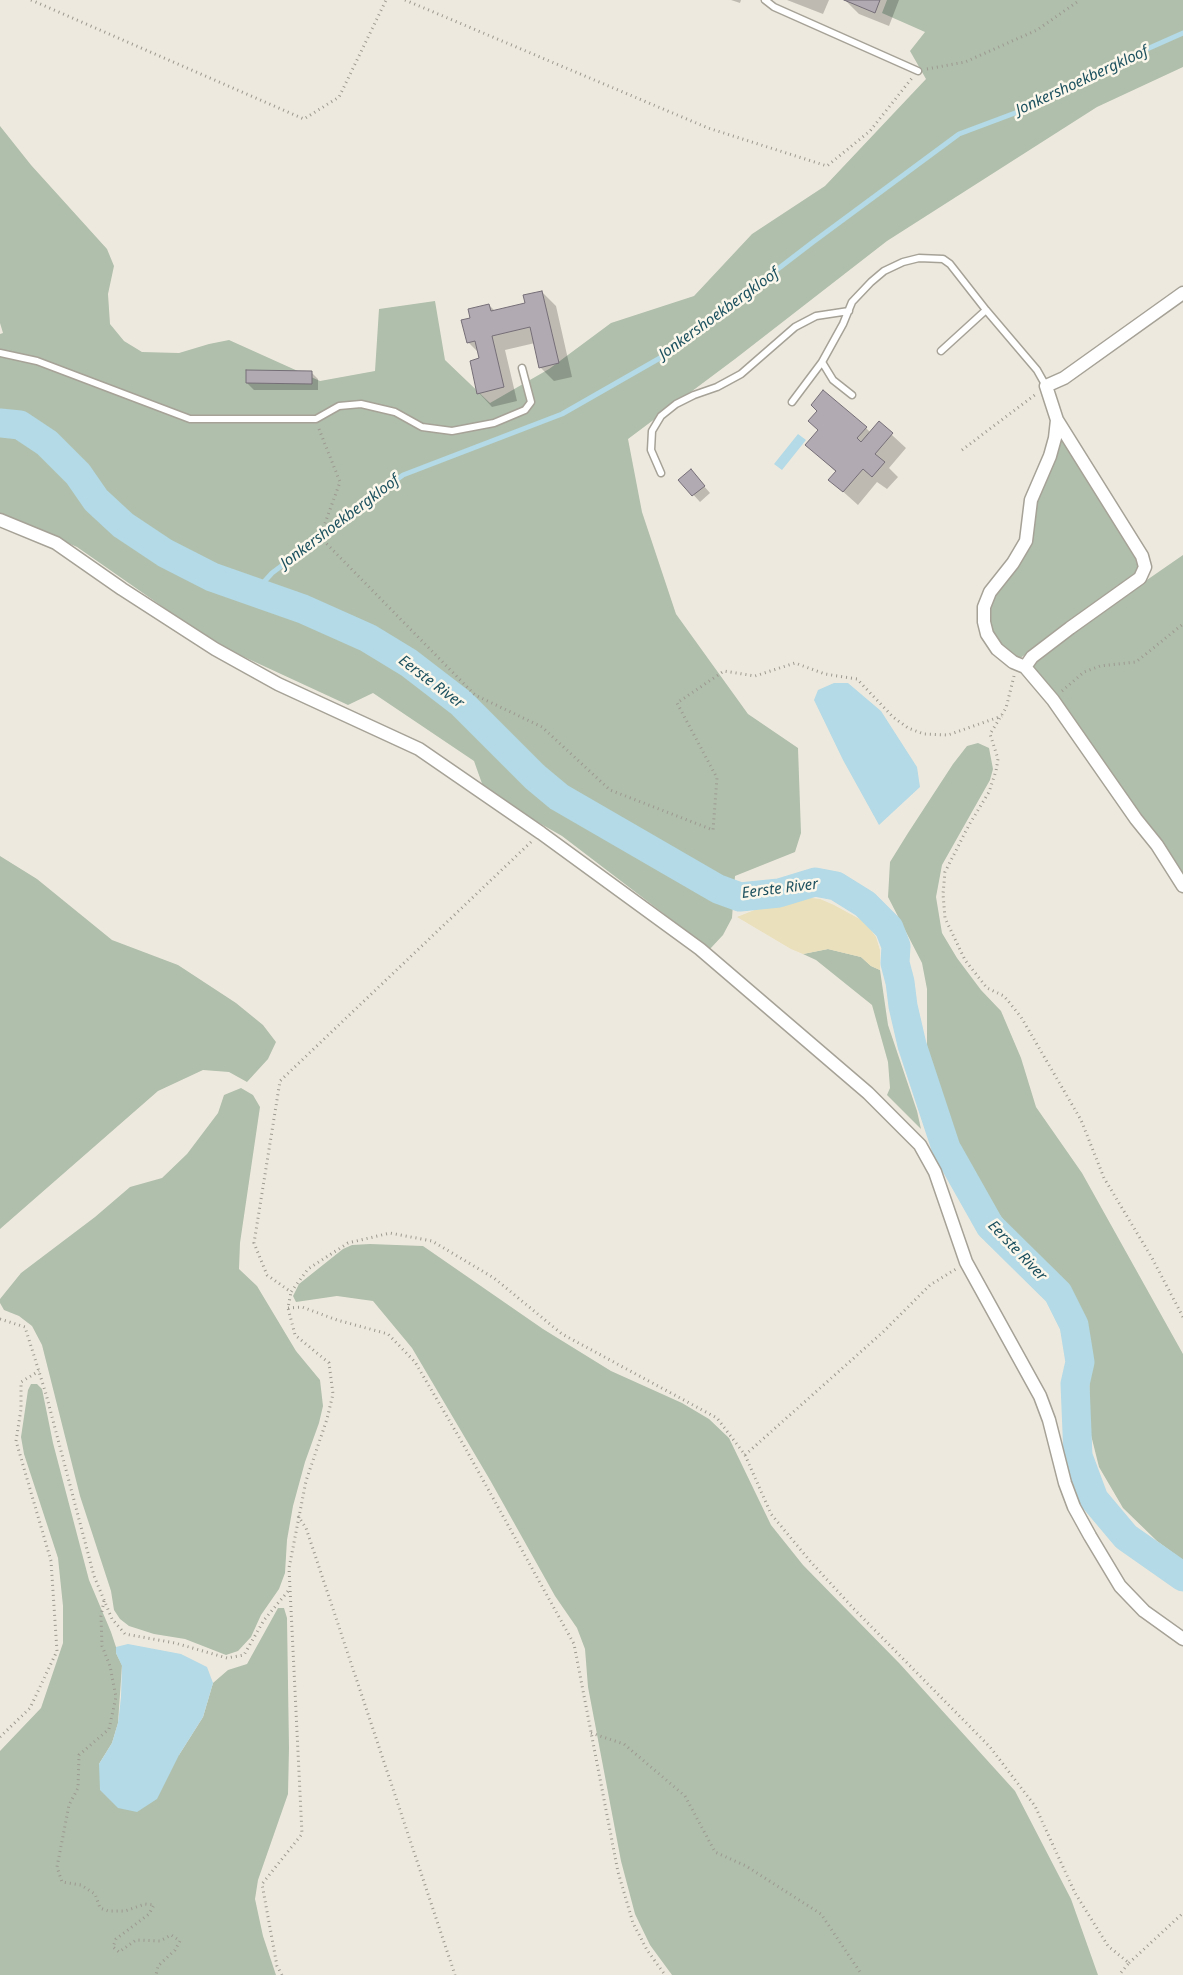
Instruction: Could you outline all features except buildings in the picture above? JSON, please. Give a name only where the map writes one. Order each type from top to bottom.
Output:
[{"type":"street","points":[[1025,667],[1032,657],[1140,578],[1144,567],[1142,556],[1057,420],[1046,386],[1064,378],[1183,293]]},
{"type":"street","points":[[1057,420],[1050,456],[1031,500],[1026,541],[1013,563],[990,592],[984,607],[984,622],[987,634],[997,649],[1013,662],[1025,667],[1053,700],[1136,819],[1157,845],[1183,886]]},
{"type":"street","points":[[0,520],[56,543],[122,589],[230,658],[278,684],[419,749],[541,832],[700,950],[868,1093],[920,1145],[935,1172],[966,1262],[1009,1342],[1034,1382],[1048,1420],[1065,1483],[1074,1506],[1090,1536],[1120,1586],[1144,1611],[1183,1638]]},
{"type":"lane","points":[[765,0],[774,7],[918,71]]},
{"type":"lane","points":[[792,402],[822,362],[852,302],[884,271],[919,258],[943,259],[950,264],[1037,370],[1046,386]]},
{"type":"lane","points":[[941,351],[986,310]]},
{"type":"lane","points":[[661,473],[651,450],[652,432],[662,416],[676,404],[717,387],[741,374],[795,327],[816,316],[848,311]]},
{"type":"lane","points":[[0,353],[36,361],[190,419],[316,419],[339,406],[361,404],[394,412],[422,427],[452,432],[494,423],[526,410],[531,402],[522,368]]},
{"type":"lane","points":[[822,362],[833,380],[852,395]]},
{"type":"path","points":[[31,0],[304,119],[339,97],[386,0]]},
{"type":"path","points":[[405,0],[708,128],[827,166],[870,131],[918,71],[966,62],[1036,30],[1080,0]]},
{"type":"path","points":[[962,450],[1046,386]]},
{"type":"path","points":[[316,419],[340,482],[320,538],[474,695],[542,727],[610,790],[713,830],[717,778],[677,703],[724,671],[755,676],[795,662],[824,674],[857,679],[893,717],[908,728],[924,734],[948,735],[1002,716]]},
{"type":"path","points":[[1053,700],[1084,672],[1100,666],[1136,662],[1183,624]]},
{"type":"path","points":[[1013,662],[1012,689],[1002,716],[990,734],[998,759],[996,771],[989,792],[969,825],[945,872],[943,894],[945,918],[966,960],[987,988],[1004,996],[1021,1017],[1081,1120],[1104,1178],[1152,1258],[1183,1317]]},
{"type":"path","points":[[291,1292],[267,1276],[254,1243],[280,1081],[541,832]]},
{"type":"path","points":[[282,1975],[277,1966],[262,1884],[302,1834],[289,1568],[306,1481],[327,1420],[333,1394],[329,1362],[295,1335],[288,1308],[291,1292],[308,1269],[348,1243],[390,1233],[432,1241],[494,1278],[562,1334],[716,1418],[745,1455],[771,1514],[810,1561],[990,1747],[1007,1769],[1035,1806],[1075,1893],[1108,1946],[1129,1963]]},
{"type":"path","points":[[745,1455],[883,1332],[930,1286],[966,1262]]},
{"type":"path","points":[[288,1308],[302,1307],[337,1320],[388,1334],[415,1362],[463,1444],[574,1644],[618,1872],[633,1923],[647,1950],[665,1975]]},
{"type":"path","points":[[0,1319],[25,1327],[39,1371],[94,1576],[112,1619],[125,1634],[175,1643],[227,1658],[244,1655],[264,1620],[289,1590]]},
{"type":"path","points":[[0,1737],[30,1708],[57,1651],[51,1561],[16,1441],[21,1382],[39,1371]]},
{"type":"path","points":[[298,1516],[306,1528],[455,1975]]},
{"type":"path","points":[[104,1601],[101,1616],[102,1646],[110,1666],[116,1698],[109,1729],[79,1755],[78,1788],[69,1805],[57,1867],[62,1882],[81,1885],[95,1894],[100,1908],[108,1912],[125,1911],[145,1904],[154,1905],[149,1914],[116,1938],[113,1947],[119,1952],[136,1940],[160,1941],[171,1935],[180,1941],[175,1950],[158,1966],[156,1975]]},
{"type":"path","points":[[591,1733],[624,1744],[685,1796],[715,1852],[746,1866],[821,1914],[862,1975]]},
{"type":"path","points":[[1119,1975],[1129,1963],[1183,1913]]},
{"type":"green space","points":[[887,0],[1183,0],[1183,67],[1097,107],[887,241],[628,439],[642,512],[676,614],[748,714],[798,748],[801,833],[795,852],[735,876],[732,918],[723,935],[710,949],[562,836],[485,792],[474,761],[373,693],[348,705],[216,644],[77,547],[0,513],[0,334],[3,333],[0,323],[0,126],[31,165],[107,249],[114,266],[108,294],[110,324],[124,341],[142,352],[179,353],[229,340],[320,381],[375,371],[379,309],[435,301],[445,360],[490,403],[549,369],[611,323],[694,296],[752,234],[825,186],[926,79],[910,51],[925,32],[882,13]]},
{"type":"green space","points":[[1061,437],[1140,562],[1134,577],[1019,659],[1003,649],[991,634],[988,612],[990,603],[1017,563],[1035,497]]},
{"type":"green space","points":[[1183,555],[1183,879],[1032,668],[1038,657],[1053,645]]},
{"type":"green space","points":[[978,743],[989,748],[993,769],[990,780],[942,865],[936,897],[942,933],[957,958],[981,990],[1001,1011],[1021,1058],[1036,1107],[1082,1173],[1183,1354],[1183,1560],[1157,1541],[1123,1508],[1099,1467],[1091,1435],[1089,1408],[1090,1350],[1086,1320],[1069,1289],[1053,1270],[1013,1232],[989,1201],[965,1159],[939,1102],[927,1049],[927,989],[922,963],[888,897],[890,862],[953,764],[967,746]]},
{"type":"green space","points":[[0,856],[37,879],[112,940],[178,965],[236,1003],[263,1025],[276,1042],[268,1059],[247,1082],[229,1072],[203,1070],[158,1091],[0,1229]]},
{"type":"green space","points":[[828,949],[861,957],[871,966],[880,970],[888,1025],[917,1111],[921,1129],[887,1095],[890,1088],[888,1062],[872,1005],[816,960],[803,954]]},
{"type":"green space","points":[[241,1088],[253,1095],[260,1107],[240,1243],[239,1269],[257,1286],[296,1351],[320,1380],[323,1406],[293,1506],[287,1540],[285,1573],[279,1589],[261,1615],[251,1637],[238,1651],[226,1655],[185,1639],[154,1634],[129,1626],[120,1619],[114,1610],[111,1591],[80,1496],[42,1345],[32,1326],[19,1316],[4,1310],[0,1299],[21,1273],[95,1217],[130,1187],[162,1178],[187,1154],[218,1113],[224,1095]]},
{"type":"green space","points":[[352,1245],[423,1246],[543,1329],[611,1371],[682,1403],[709,1419],[729,1438],[771,1525],[803,1565],[900,1664],[1015,1791],[1071,1899],[1098,1975],[672,1975],[650,1945],[635,1914],[621,1861],[588,1687],[585,1649],[577,1628],[555,1596],[490,1480],[412,1348],[373,1301],[337,1296],[296,1302],[293,1296],[299,1284],[343,1249]]},
{"type":"green space","points":[[31,1384],[37,1384],[42,1389],[53,1443],[89,1580],[111,1632],[116,1653],[122,1665],[118,1723],[112,1743],[99,1764],[179,1755],[203,1717],[213,1683],[228,1670],[247,1664],[278,1608],[284,1608],[287,1618],[288,1794],[258,1880],[255,1899],[263,1936],[276,1975],[0,1975],[0,1751],[41,1708],[63,1643],[63,1606],[58,1558],[24,1454],[21,1437],[28,1390]]},
{"type":"sand","points":[[802,897],[820,899],[865,922],[876,937],[880,950],[880,970],[871,966],[861,957],[828,949],[803,954],[791,949],[737,917],[762,907]]},
{"type":"water","points":[[798,434],[806,440],[782,470],[774,464]]},
{"type":"water","points":[[834,683],[848,683],[881,711],[917,767],[920,787],[879,825],[843,760],[814,700],[818,690]]},
{"type":"water","points":[[128,1644],[181,1654],[207,1667],[213,1683],[203,1717],[179,1755],[157,1799],[137,1812],[118,1808],[100,1790],[99,1764],[112,1743],[118,1723],[121,1697],[122,1666],[116,1653],[116,1647]]},
{"type":"waterway","name":"Jonkershoekbergkloof","points":[[254,593],[272,573],[403,475],[562,414],[667,354],[813,242],[959,134],[1039,104],[1138,53],[1183,33]]},
{"type":"waterway","name":"Eerste River","points":[[0,423],[20,425],[47,443],[78,474],[96,500],[123,525],[165,553],[212,577],[303,609],[368,638],[409,663],[461,703],[535,777],[559,797],[718,889],[740,897],[779,893],[815,882],[836,886],[865,904],[889,928],[896,946],[895,963],[912,1045],[946,1148],[990,1226],[1058,1293],[1074,1325],[1080,1362],[1075,1384],[1078,1456],[1094,1499],[1126,1537],[1183,1577]]}]
